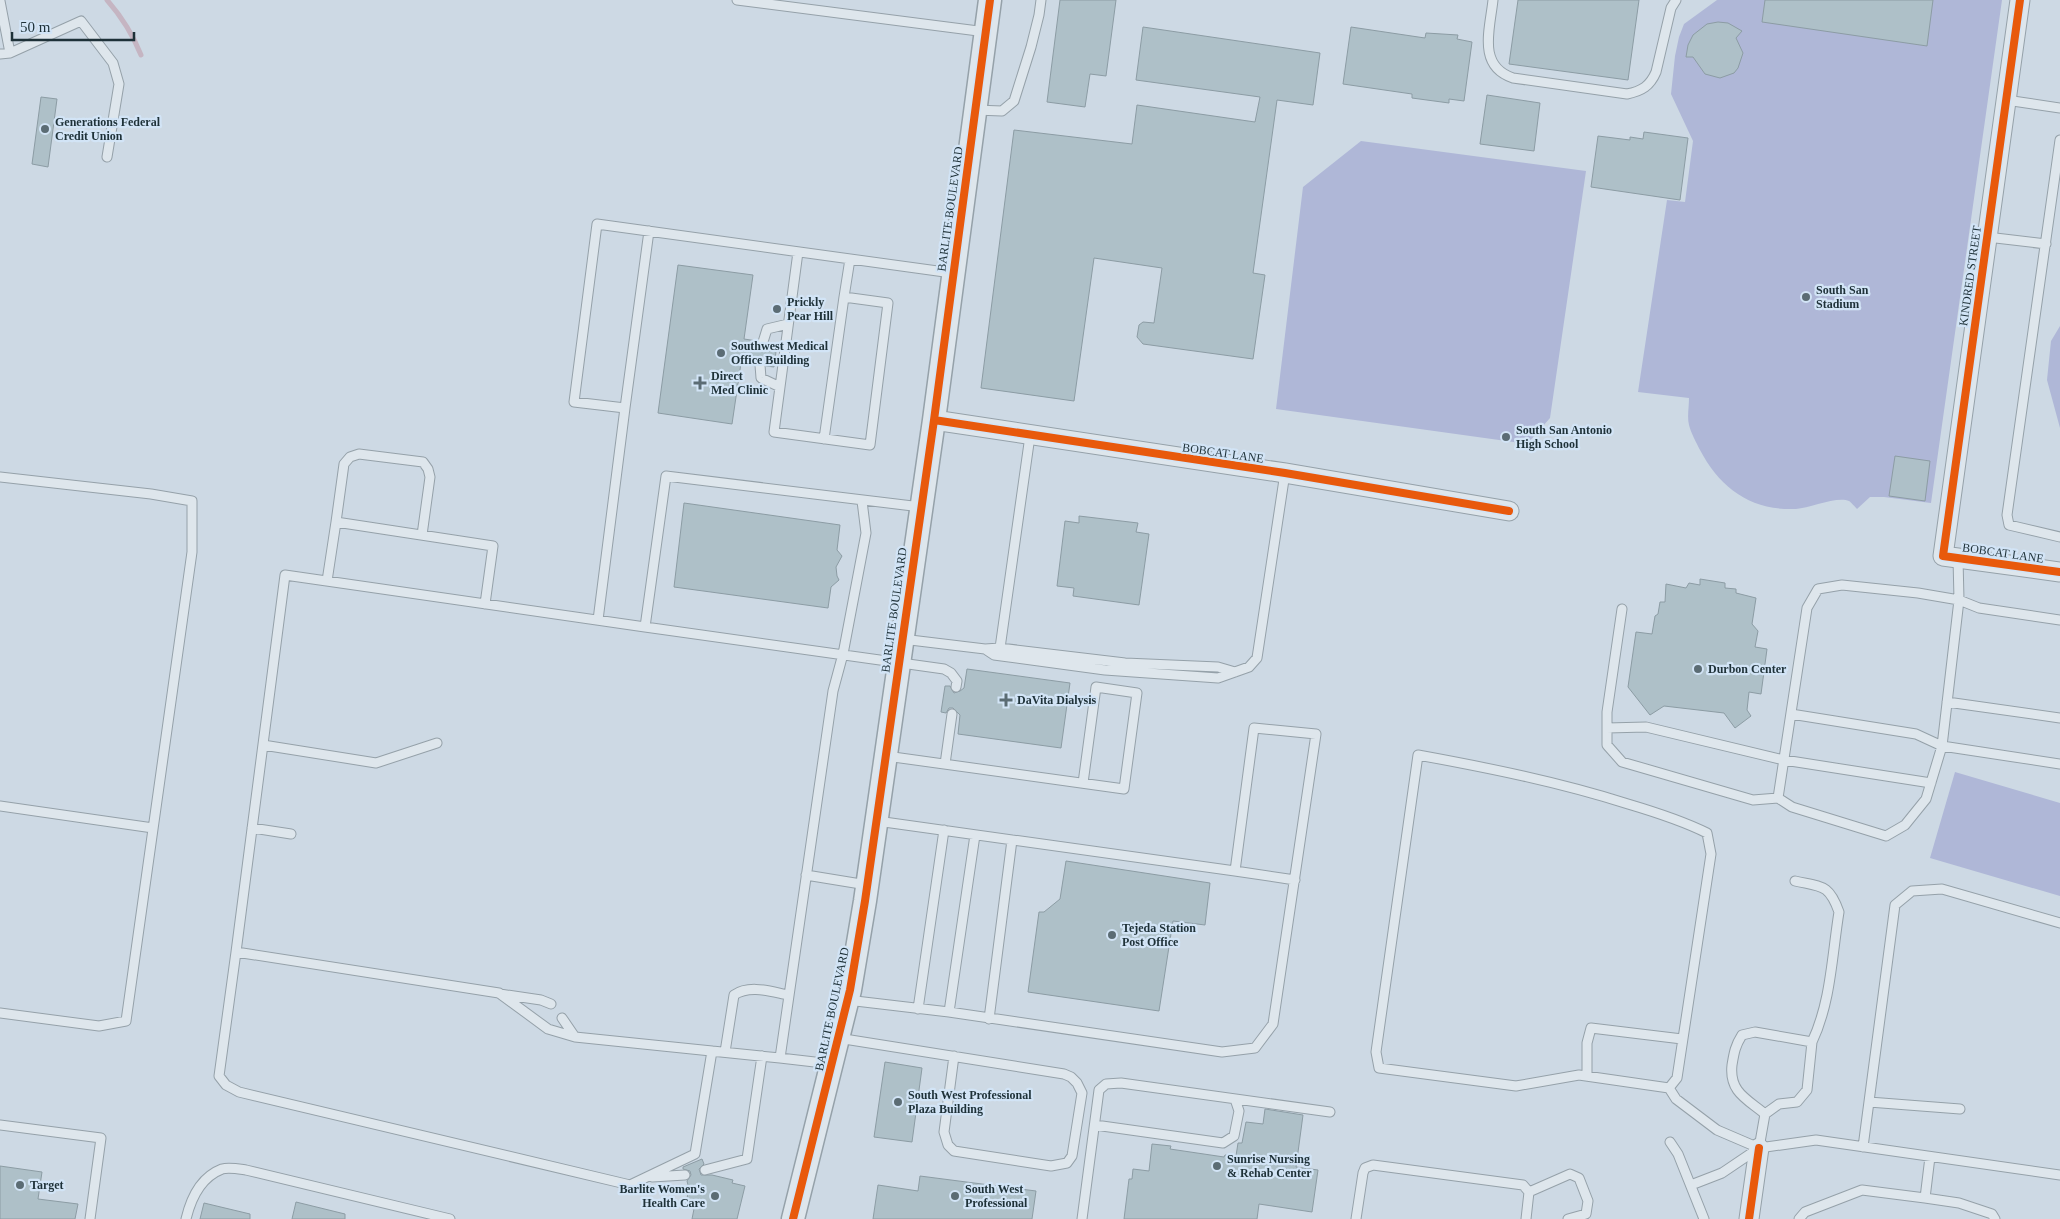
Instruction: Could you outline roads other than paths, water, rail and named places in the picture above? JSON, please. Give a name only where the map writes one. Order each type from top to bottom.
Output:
[{"type":"street","name":"BARLITE BOULEVARD","points":[[793,1219],[847,1000],[867,885],[934,420],[952,273],[990,0]]},
{"type":"street","name":"KINDRED STREET","points":[[1951,557],[1987,237],[2020,0]]},
{"type":"street","name":"BOBCAT LANE","points":[[934,420],[1285,473],[1509,511]]},
{"type":"street","name":"BOBCAT LANE","points":[[1951,557],[2060,572]]},
{"type":"street","points":[[1748,1219],[1759,1148]]},
{"type":"lane","points":[[737,0],[986,32]]},
{"type":"lane","points":[[975,110],[1002,111],[1014,101],[1031,47],[1041,0]]},
{"type":"lane","points":[[1493,0],[1488,53],[1491,62],[1504,75],[1513,78],[1627,94],[1642,90],[1652,81],[1656,72],[1671,8],[1676,0]]},
{"type":"lane","points":[[0,1],[10,53]]},
{"type":"lane","points":[[0,54],[10,53],[81,21],[113,63],[119,84],[108,157]]},
{"type":"lane","points":[[2006,100],[2060,108]]},
{"type":"lane","points":[[2060,140],[2007,515],[2009,525],[2060,537]]},
{"type":"lane","points":[[625,408],[574,402],[597,224],[952,273]]},
{"type":"lane","points":[[598,620],[648,231]]},
{"type":"lane","points":[[1987,237],[2046,244]]},
{"type":"lane","points":[[798,252],[774,432],[870,445],[888,303],[844,297]]},
{"type":"lane","points":[[824,439],[850,259]]},
{"type":"lane","points":[[764,342],[767,329],[788,324]]},
{"type":"lane","points":[[760,366],[761,378],[780,387]]},
{"type":"lane","points":[[1000,648],[1030,436]]},
{"type":"lane","points":[[326,581],[344,464],[350,457],[359,454],[423,462],[428,469],[430,477],[422,535]]},
{"type":"lane","points":[[984,649],[994,655],[1105,670],[1218,678],[1250,667],[1257,658],[1285,473]]},
{"type":"lane","points":[[645,627],[666,476],[921,507]]},
{"type":"lane","points":[[0,477],[151,494],[192,501],[192,552],[126,1021],[99,1026],[0,1013]]},
{"type":"lane","points":[[780,1058],[833,691],[843,654],[866,533],[862,501]]},
{"type":"lane","points":[[336,522],[493,546],[485,604]]},
{"type":"lane","points":[[1622,609],[1607,712],[1607,745],[1622,762],[1753,800],[1778,798],[1792,807],[1886,836],[1905,825],[1926,799],[1942,746],[1959,600],[1951,557]]},
{"type":"lane","points":[[712,1051],[695,1154],[630,1186],[239,1092],[226,1085],[219,1076],[284,575],[898,661],[944,669],[952,673],[957,681],[956,687]]},
{"type":"lane","points":[[1778,798],[1807,608],[1818,589],[1842,585],[1959,600],[1979,608],[2060,620]]},
{"type":"lane","points":[[902,639],[933,644],[984,649],[1000,648],[1125,663],[1218,668],[1235,672]]},
{"type":"lane","points":[[886,756],[1124,789],[1137,693],[1096,687],[1083,783]]},
{"type":"lane","points":[[1947,702],[2060,718]]},
{"type":"lane","points":[[945,764],[952,714]]},
{"type":"lane","points":[[1791,714],[1916,734],[1942,746],[2060,764]]},
{"type":"lane","points":[[1607,728],[1646,727],[1784,760],[1931,784]]},
{"type":"lane","points":[[847,1000],[949,1012],[1222,1052],[1255,1048],[1273,1024],[1316,734],[1254,728],[1235,871]]},
{"type":"lane","points":[[263,745],[376,764],[437,743]]},
{"type":"lane","points":[[1669,1088],[1677,1078],[1711,854],[1706,834],[1682,821],[1596,794],[1495,769],[1418,755],[1376,1052],[1379,1068],[1516,1086],[1579,1075],[1669,1088],[1676,1098],[1717,1130],[1759,1148]]},
{"type":"lane","points":[[0,806],[153,828]]},
{"type":"lane","points":[[876,821],[1295,880]]},
{"type":"lane","points":[[252,828],[291,834]]},
{"type":"lane","points":[[918,1009],[944,830]]},
{"type":"lane","points":[[949,1012],[975,835]]},
{"type":"lane","points":[[989,1018],[1012,840]]},
{"type":"lane","points":[[806,874],[867,885]]},
{"type":"lane","points":[[1759,1148],[1765,1114],[1779,1104],[1797,1102],[1807,1090],[1812,1042],[1820,1025],[1825,1004],[1839,912],[1834,898],[1825,888],[1796,881]]},
{"type":"lane","points":[[1864,1147],[1895,905],[1912,891],[1942,889],[2060,923]]},
{"type":"lane","points":[[236,952],[499,993],[541,1000],[551,1004]]},
{"type":"lane","points":[[726,1052],[734,995],[749,989],[789,995]]},
{"type":"lane","points":[[499,993],[548,1029],[575,1037],[832,1064]]},
{"type":"lane","points":[[562,1018],[575,1037]]},
{"type":"lane","points":[[1587,1076],[1587,1043],[1591,1028],[1682,1039]]},
{"type":"lane","points":[[1765,1114],[1736,1089],[1731,1077],[1734,1047],[1742,1035],[1756,1032],[1812,1042]]},
{"type":"lane","points":[[838,1038],[954,1056],[1064,1074],[1071,1077],[1077,1083],[1082,1093],[1072,1156],[1066,1163],[1051,1166],[954,1151],[948,1145],[944,1132],[954,1056]]},
{"type":"lane","points":[[706,1170],[747,1159],[762,1056]]},
{"type":"lane","points":[[1082,1219],[1099,1090],[1106,1084],[1121,1083],[1330,1112]]},
{"type":"lane","points":[[1095,1125],[1223,1143],[1234,1136],[1239,1111],[1235,1099]]},
{"type":"lane","points":[[1869,1102],[1960,1110]]},
{"type":"lane","points":[[0,1125],[100,1138],[90,1219]]},
{"type":"lane","points":[[1691,1185],[1722,1173],[1759,1148],[1816,1140],[1930,1157],[2059,1173]]},
{"type":"lane","points":[[1670,1142],[1678,1154],[1704,1219]]},
{"type":"lane","points":[[1925,1198],[1930,1157]]},
{"type":"lane","points":[[1356,1219],[1363,1173],[1365,1168],[1373,1165],[1523,1186],[1529,1192]]},
{"type":"lane","points":[[186,1219],[189,1204],[205,1179],[224,1169],[246,1170],[450,1219]]},
{"type":"lane","points":[[1529,1192],[1570,1174],[1579,1178],[1588,1201],[1586,1214],[1568,1219]]},
{"type":"lane","points":[[647,1177],[685,1176]]},
{"type":"lane","points":[[1799,1219],[1805,1212],[1862,1190],[1959,1203],[1992,1214],[1995,1219]]},
{"type":"lane","points":[[1526,1219],[1529,1192]]},
{"type":"waterway","points":[[107,0],[127,26],[141,55]]},
{"type":"place","name":"Generations Federal Credit Union","points":[[45,129]]},
{"type":"place","name":"South San Stadium","points":[[1806,297]]},
{"type":"place","name":"Prickly Pear Hill","points":[[777,309]]},
{"type":"place","name":"Southwest Medical Office Building","points":[[721,353]]},
{"type":"place","name":"Direct Med Clinic","points":[[700,383]]},
{"type":"place","name":"South San Antonio High School","points":[[1506,437]]},
{"type":"place","name":"Durbon Center","points":[[1698,669]]},
{"type":"place","name":"DaVita Dialysis","points":[[1006,700]]},
{"type":"place","name":"Tejeda Station Post Office","points":[[1112,935]]},
{"type":"place","name":"South West Professional Plaza Building","points":[[898,1102]]},
{"type":"place","name":"Sunrise Nursing & Rehab Center","points":[[1217,1166]]},
{"type":"place","name":"Target","points":[[20,1185]]},
{"type":"place","name":"Barlite Women's Health Care","points":[[715,1196]]},
{"type":"place","name":"South West Professional","points":[[955,1196]]}]
